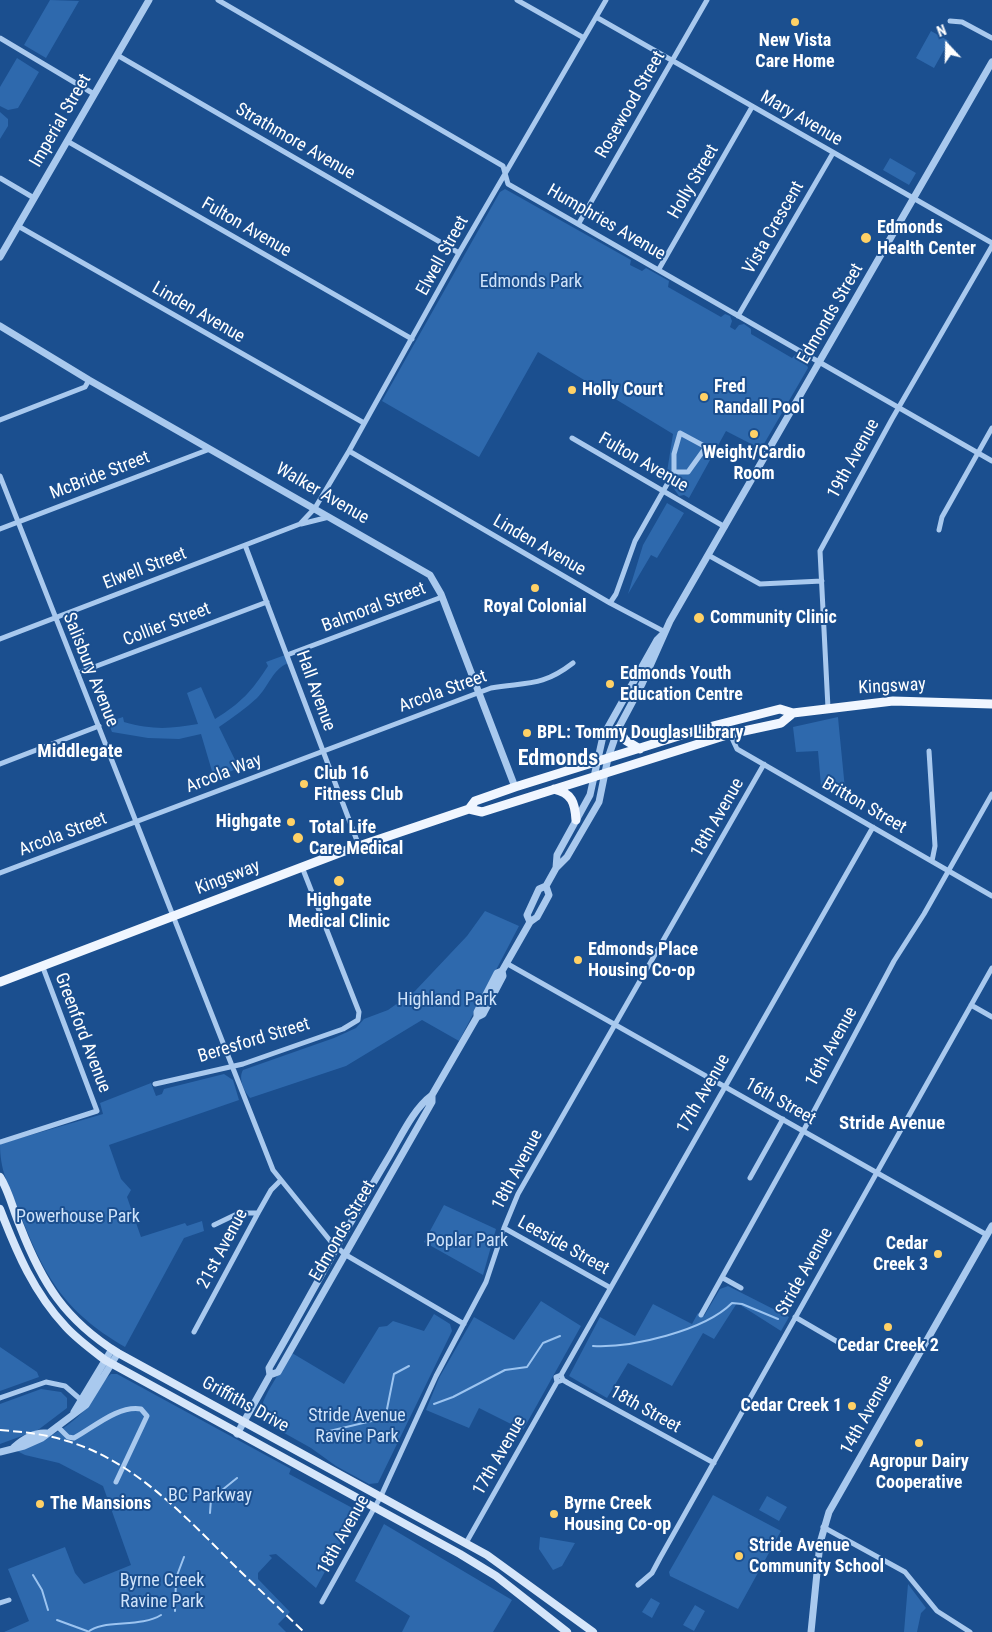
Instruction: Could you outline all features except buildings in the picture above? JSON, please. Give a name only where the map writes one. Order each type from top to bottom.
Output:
[{"type":"main road","name":"Kingsway","points":[[469,809],[475,801],[515,787],[729,720],[780,710],[793,713],[894,701],[992,704]]},
{"type":"main road","name":"Kingsway","points":[[0,982],[358,846],[469,809],[482,812],[730,734],[781,723],[793,713]]},
{"type":"main road","points":[[618,730],[625,740],[640,749]]},
{"type":"main road","points":[[554,789],[562,791],[574,801],[576,820]]},
{"type":"main road","name":"Griffiths Drive","points":[[0,1176],[3,1190],[36,1268],[61,1306],[75,1320],[115,1351],[466,1543],[512,1572],[557,1608],[593,1632]]},
{"type":"main road","name":"Griffiths Drive","points":[[0,1209],[17,1252],[36,1289],[68,1329],[108,1362],[237,1434],[375,1507],[496,1576],[568,1632]]},
{"type":"street","name":"Imperial Street","points":[[0,257],[148,0]]},
{"type":"street","name":"Humphries Avenue","points":[[218,0],[503,166],[508,184],[992,461]]},
{"type":"street","points":[[517,0],[584,38]]},
{"type":"street","name":"Elwell Street","points":[[300,524],[315,508],[349,451],[459,253],[606,0]]},
{"type":"street","name":"Rosewood Street","points":[[579,224],[707,0]]},
{"type":"street","name":"Mary Avenue","points":[[596,17],[992,245]]},
{"type":"street","points":[[950,21],[962,22],[992,38]]},
{"type":"street","points":[[0,38],[94,94]]},
{"type":"street","name":"Strathmore Avenue","points":[[117,55],[459,253]]},
{"type":"street","name":"Edmonds Street","points":[[237,1434],[270,1375],[269,1368],[337,1248],[413,1118],[432,1095],[477,1017],[477,1012],[497,973],[502,971],[530,922],[537,917],[549,895],[546,886],[556,868],[567,857],[597,807],[608,758],[618,730],[662,642],[665,632],[992,62]]},
{"type":"street","name":"Holly Street","points":[[659,269],[752,107]]},
{"type":"street","name":"Fulton Avenue","points":[[67,141],[412,339]]},
{"type":"street","name":"Vista Crescent","points":[[738,316],[833,153]]},
{"type":"street","points":[[0,178],[34,198]]},
{"type":"street","name":"Linden Avenue","points":[[18,226],[364,423]]},
{"type":"street","name":"19th Avenue","points":[[828,708],[820,551],[825,539],[992,245]]},
{"type":"street","name":"Walker Avenue","points":[[0,326],[89,380],[430,574],[442,596],[515,787]]},
{"type":"street","points":[[0,420],[85,387],[89,380]]},
{"type":"street","points":[[939,530],[942,517],[992,428]]},
{"type":"street","points":[[610,603],[616,594],[635,542],[674,472],[674,454],[680,432],[706,447],[688,472],[674,472]]},
{"type":"street","name":"Fulton Avenue","points":[[572,438],[725,527]]},
{"type":"street","name":"McBride Street","points":[[0,529],[210,449]]},
{"type":"street","name":"Linden Avenue","points":[[349,451],[610,603],[665,632]]},
{"type":"street","name":"Salisbury Avenue","points":[[0,476],[270,1164],[280,1181],[337,1248]]},
{"type":"street","name":"Elwell Street","points":[[0,639],[300,524],[330,516]]},
{"type":"street","name":"Hall Avenue","points":[[245,545],[358,846]]},
{"type":"street","points":[[708,555],[760,584],[822,581]]},
{"type":"street","name":"Balmoral Street","points":[[287,655],[442,596]]},
{"type":"street","name":"Collier Street","points":[[78,673],[267,602]]},
{"type":"street","name":"Edmonds Street","points":[[556,868],[557,856],[590,795],[603,736],[657,640],[665,632]]},
{"type":"street","name":"Arcola Street","points":[[322,752],[491,688],[548,680],[573,663]]},
{"type":"street","points":[[0,764],[99,726]]},
{"type":"street","name":"Britton Street","points":[[730,734],[737,749],[992,896]]},
{"type":"street","points":[[929,751],[935,846],[932,861]]},
{"type":"street","name":"Arcola Way","points":[[136,822],[322,752]]},
{"type":"street","name":"18th Avenue","points":[[322,1602],[381,1496],[436,1376],[486,1282],[504,1228],[518,1194],[764,764]]},
{"type":"street","name":"16th Avenue","points":[[701,1315],[723,1278],[894,961],[992,794]]},
{"type":"street","name":"Arcola Street","points":[[0,873],[136,822]]},
{"type":"street","name":"17th Avenue","points":[[466,1543],[561,1379],[609,1287],[873,827]]},
{"type":"street","name":"Beresford Street","points":[[155,1084],[231,1066],[301,1044],[351,1026],[358,1020],[359,1012],[302,867]]},
{"type":"street","name":"16th Street","points":[[506,963],[987,1235]]},
{"type":"street","name":"Greenford Avenue","points":[[0,1142],[97,1111],[42,965]]},
{"type":"street","name":"Stride Avenue","points":[[638,1585],[652,1573],[992,968]]},
{"type":"street","points":[[971,1005],[992,1017]]},
{"type":"street","name":"Edmonds Street","points":[[270,1375],[278,1372],[346,1255],[432,1102],[432,1095]]},
{"type":"street","points":[[750,1178],[783,1119]]},
{"type":"street","name":"21st Avenue","points":[[194,1332],[271,1190],[280,1181]]},
{"type":"street","points":[[214,1224],[239,1213],[258,1213]]},
{"type":"street","name":"14th Avenue","points":[[811,1632],[823,1527],[829,1512],[992,1226]]},
{"type":"street","name":"Leeside Street","points":[[504,1228],[609,1287]]},
{"type":"street","points":[[337,1248],[464,1324]]},
{"type":"street","points":[[723,1278],[741,1288]]},
{"type":"street","points":[[795,1317],[843,1346]]},
{"type":"street","points":[[74,1412],[80,1399],[115,1351]]},
{"type":"street","points":[[0,1452],[32,1442],[86,1405],[108,1362]]},
{"type":"street","name":"18th Street","points":[[561,1379],[714,1463]]},
{"type":"street","points":[[0,1398],[46,1382],[65,1386],[80,1399]]},
{"type":"street","points":[[57,1426],[68,1437],[74,1438],[120,1411],[132,1407],[141,1409],[148,1416],[116,1482]]},
{"type":"street","points":[[823,1527],[905,1572],[937,1611],[970,1632]]},
{"type":"street","points":[[0,1603],[9,1600]]},
{"type":"green space","points":[[50,0],[79,1],[46,58],[24,45]]},
{"type":"green space","points":[[931,31],[949,41],[934,68],[916,58]]},
{"type":"green space","points":[[17,58],[39,72],[18,108],[8,110],[0,106],[0,87]]},
{"type":"green space","points":[[0,112],[8,119],[8,126],[0,139]]},
{"type":"green space","points":[[890,158],[916,173],[909,185],[883,170]]},
{"type":"green space","name":"Edmonds Park","points":[[505,189],[631,260],[630,265],[642,271],[646,268],[669,281],[668,287],[721,317],[725,314],[730,316],[732,321],[730,327],[735,330],[739,325],[744,324],[751,329],[751,334],[792,358],[796,354],[805,360],[808,368],[761,449],[726,431],[689,498],[684,495],[679,496],[672,486],[677,477],[667,472],[673,434],[538,352],[479,457],[382,401],[500,192]]},
{"type":"green space","points":[[667,503],[684,513],[657,558],[651,555],[628,594],[643,545]]},
{"type":"green space","points":[[285,655],[288,663],[274,674],[257,698],[219,727],[239,768],[214,778],[201,734],[179,739],[148,738],[112,732],[108,722],[123,717],[124,722],[152,727],[170,728],[198,724],[187,693],[201,687],[215,719],[239,702],[251,690],[268,666],[266,662]]},
{"type":"green space","points":[[838,717],[846,799],[821,786],[818,751],[796,752],[793,727]]},
{"type":"green space","name":"Highland Park","points":[[485,911],[519,926],[459,1041],[422,1020],[346,1066],[250,1098],[242,1084],[243,1070],[334,1038],[356,1028],[364,1019],[388,1010],[415,991],[467,936]]},
{"type":"green space","name":"Powerhouse Park","points":[[224,1074],[233,1080],[239,1100],[109,1145],[121,1179],[131,1190],[127,1197],[141,1237],[185,1223],[187,1226],[202,1221],[204,1231],[184,1238],[125,1347],[85,1319],[70,1304],[47,1272],[27,1232],[8,1185],[1,1162],[0,1144],[103,1114],[100,1103],[151,1083],[156,1096],[162,1094],[164,1089]]},
{"type":"green space","name":"Poplar Park","points":[[444,1205],[496,1229],[483,1275],[424,1242]]},
{"type":"green space","points":[[728,1286],[789,1317],[781,1331],[737,1303],[714,1339],[703,1333],[672,1386],[628,1363],[607,1398],[569,1376],[600,1317],[635,1336],[653,1304],[692,1324],[698,1313],[704,1316],[720,1289]]},
{"type":"green space","name":"Stride Avenue Ravine Park","points":[[541,1301],[581,1326],[523,1430],[479,1408],[469,1428],[426,1410],[439,1378],[474,1317],[514,1340]]},
{"type":"green space","name":"Stride Avenue Ravine Park","points":[[434,1314],[450,1324],[452,1331],[378,1483],[369,1484],[261,1420],[260,1413],[266,1396],[292,1353],[344,1384],[379,1327],[387,1326],[393,1321],[424,1331]]},
{"type":"green space","points":[[0,1347],[37,1372],[39,1377],[0,1391]]},
{"type":"green space","points":[[111,1374],[117,1374],[291,1469],[289,1474],[358,1511],[316,1588],[276,1554],[269,1555],[272,1558],[258,1573],[258,1579],[290,1612],[278,1624],[286,1632],[4,1632],[29,1621],[8,1569],[65,1547],[75,1573],[84,1584],[131,1565],[103,1486],[59,1463],[25,1455],[17,1451],[46,1438],[73,1421],[89,1405]]},
{"type":"green space","points":[[41,1389],[61,1392],[67,1398],[67,1408],[38,1430],[0,1444],[0,1404]]},
{"type":"green space","points":[[713,1495],[781,1531],[738,1609],[670,1576],[669,1572]]},
{"type":"green space","points":[[767,1496],[787,1507],[779,1521],[759,1510]]},
{"type":"green space","points":[[384,1524],[512,1600],[493,1632],[402,1632],[410,1616],[355,1581]]},
{"type":"green space","points":[[540,1537],[575,1543],[562,1566],[553,1570],[539,1549]]},
{"type":"green space","points":[[908,1584],[926,1608],[921,1613],[917,1632],[904,1632]]},
{"type":"green space","points":[[651,1598],[660,1603],[652,1618],[642,1612]]},
{"type":"green space","points":[[695,1605],[705,1611],[694,1631],[683,1625]]},
{"type":"waterway","points":[[593,1346],[627,1344],[666,1336],[704,1322],[720,1313],[732,1303],[742,1304],[778,1319]]},
{"type":"waterway","points":[[434,1404],[453,1397],[505,1370],[527,1367],[543,1343],[560,1336]]},
{"type":"waterway","points":[[321,1433],[380,1419],[387,1409],[394,1374],[409,1366]]},
{"type":"waterway","points":[[210,1513],[211,1499],[237,1478]]},
{"type":"waterway","points":[[175,1611],[176,1578],[184,1557]]},
{"type":"waterway","points":[[33,1575],[42,1590],[48,1610]]},
{"type":"waterway","points":[[88,1632],[102,1626],[143,1621],[161,1615]]},
{"type":"waterway","points":[[57,1620],[87,1631]]},
{"type":"railway","points":[[0,1430],[34,1434],[67,1441],[117,1463],[140,1478],[182,1514],[304,1632]]},
{"type":"place","name":"New Vista Care Home","points":[[795,22]]},
{"type":"place","name":"Edmonds Health Center","points":[[866,238]]},
{"type":"place","name":"Holly Court","points":[[572,390]]},
{"type":"place","name":"Fred Randall Pool","points":[[704,397]]},
{"type":"place","name":"Weight/Cardio Room","points":[[754,434]]},
{"type":"place","name":"Royal Colonial","points":[[535,588]]},
{"type":"place","name":"Community Clinic","points":[[699,618]]},
{"type":"place","name":"Edmonds Youth Education Centre","points":[[610,684]]},
{"type":"place","name":"BPL: Tommy Douglas Library","points":[[527,733]]},
{"type":"place","name":"Club 16 Fitness Club","points":[[304,784]]},
{"type":"place","name":"Highgate","points":[[291,822]]},
{"type":"place","name":"Total Life Care Medical","points":[[298,838]]},
{"type":"place","name":"Highgate Medical Clinic","points":[[339,881]]},
{"type":"place","name":"Edmonds Place Housing Co-op","points":[[578,960]]},
{"type":"place","name":"Cedar Creek 3","points":[[938,1254]]},
{"type":"place","name":"Cedar Creek 2","points":[[888,1327]]},
{"type":"place","name":"Cedar Creek 1","points":[[852,1406]]},
{"type":"place","name":"Agropur Dairy Cooperative","points":[[919,1443]]},
{"type":"place","name":"The Mansions","points":[[40,1504]]},
{"type":"place","name":"Byrne Creek Housing Co-op","points":[[554,1514]]},
{"type":"place","name":"Stride Avenue Community School","points":[[739,1556]]},
{"type":"district","name":"Middlegate","points":[[80,752]]},
{"type":"district","name":"Edmonds","points":[[558,759]]},
{"type":"district","name":"Stride Avenue","points":[[892,1124]]},
{"type":"park label","name":"BC Parkway","points":[[210,1496]]},
{"type":"park label","name":"Byrne Creek Ravine Park","points":[[162,1591]]}]
